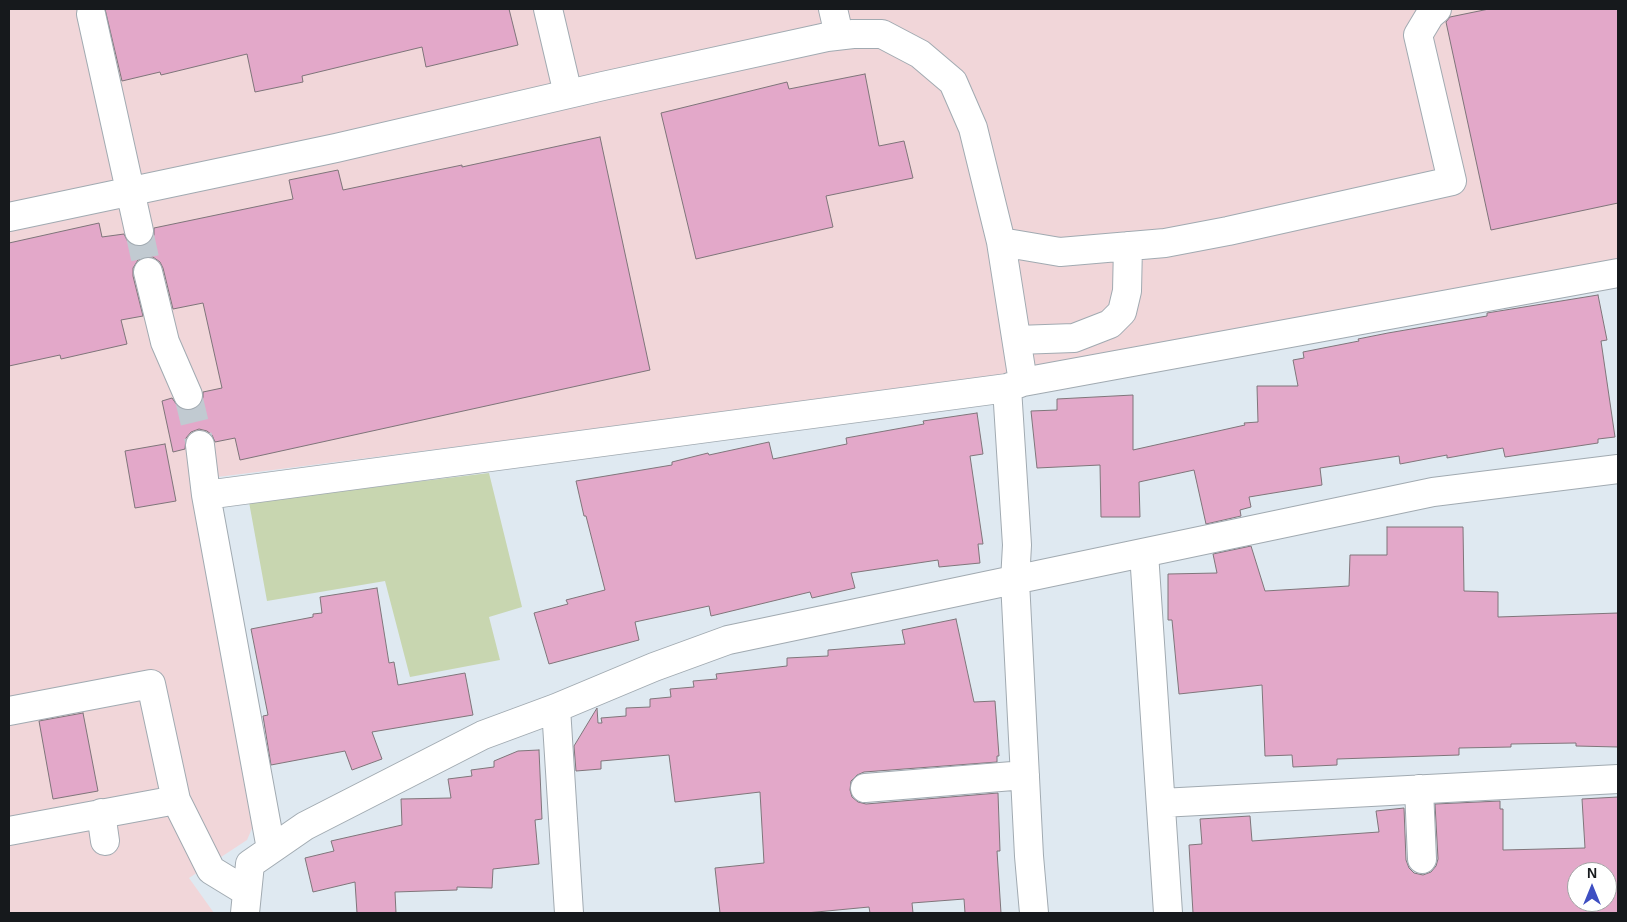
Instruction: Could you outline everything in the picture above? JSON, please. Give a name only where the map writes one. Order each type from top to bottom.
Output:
[{"type":"street","points":[[548,9],[568,94]]},
{"type":"street","points":[[833,9],[838,35]]},
{"type":"street","points":[[1001,242],[1060,252],[1165,243],[1228,231],[1452,181],[1418,35],[1430,15],[1437,9]]},
{"type":"street","points":[[91,14],[139,231]]},
{"type":"street","points":[[9,217],[336,148],[568,94],[838,35],[882,34],[920,54],[953,82],[973,128],[1001,242],[1017,340],[1015,385],[1017,545],[1015,581],[1029,856],[1034,913]]},
{"type":"street","points":[[1017,340],[1074,338],[1110,324],[1122,312],[1127,291],[1128,246]]},
{"type":"street","points":[[148,272],[165,342],[188,395]]},
{"type":"street","points":[[206,495],[1015,385],[1618,273]]},
{"type":"street","points":[[200,446],[206,495],[271,849]]},
{"type":"street","points":[[246,903],[250,864],[305,826],[483,735],[556,708],[654,667],[728,640],[1433,492],[1618,469]]},
{"type":"street","points":[[1144,552],[1168,913]]},
{"type":"street","points":[[9,712],[151,684],[176,800],[211,870],[246,903]]},
{"type":"street","points":[[556,708],[569,913]]},
{"type":"street","points":[[865,788],[1026,775]]},
{"type":"street","points":[[1161,803],[1618,779]]},
{"type":"street","points":[[1420,790],[1422,859]]},
{"type":"street","points":[[9,831],[176,800]]},
{"type":"street","points":[[101,814],[106,841]]},
{"type":"shaded area","points":[[9,9],[1618,9],[1618,262],[998,378],[194,480],[253,826],[247,840],[189,878],[214,913],[9,913]]},
{"type":"green space","points":[[489,473],[522,607],[489,617],[500,660],[410,677],[385,581],[267,601],[249,502]]},
{"type":"building","points":[[105,9],[509,9],[518,45],[426,67],[422,47],[302,76],[303,82],[255,92],[247,54],[161,75],[160,72],[122,81]]},
{"type":"building","points":[[1489,9],[1618,9],[1618,203],[1491,230],[1446,22],[1450,17]]},
{"type":"building","points":[[865,74],[879,146],[904,141],[913,178],[826,196],[833,227],[696,259],[661,113],[787,82],[789,89]]},
{"type":"building","points":[[600,137],[650,370],[240,460],[235,438],[215,442],[212,435],[207,431],[199,429],[191,432],[186,438],[185,449],[173,452],[162,401],[172,398],[179,408],[187,411],[201,404],[203,392],[222,388],[203,303],[173,309],[163,268],[160,262],[153,257],[145,257],[138,260],[133,268],[133,276],[143,316],[121,320],[127,344],[61,359],[60,355],[9,366],[9,243],[99,223],[102,237],[124,234],[128,242],[135,246],[142,246],[150,242],[154,235],[154,228],[293,199],[289,180],[338,170],[343,190],[462,165],[462,167]]},
{"type":"building","points":[[1598,295],[1607,340],[1601,341],[1615,437],[1598,439],[1598,443],[1505,457],[1503,448],[1447,458],[1447,455],[1400,464],[1399,456],[1320,468],[1322,485],[1249,497],[1251,507],[1240,510],[1241,516],[1206,524],[1194,470],[1139,482],[1140,517],[1101,517],[1100,465],[1037,468],[1031,411],[1057,410],[1057,399],[1133,395],[1133,450],[1245,425],[1244,423],[1258,422],[1257,386],[1298,386],[1293,360],[1304,358],[1303,352],[1388,333],[1487,316],[1487,313]]},
{"type":"building","points":[[977,413],[983,454],[970,456],[983,544],[978,544],[980,563],[939,567],[938,560],[851,573],[855,588],[812,598],[810,592],[711,616],[709,606],[635,622],[639,640],[549,664],[534,613],[568,604],[566,600],[605,590],[576,481],[672,465],[672,462],[708,453],[709,455],[769,442],[773,459],[847,444],[846,438],[924,424],[923,421]]},
{"type":"building","points":[[165,444],[176,501],[135,508],[125,451]]},
{"type":"building","points":[[1387,527],[1463,527],[1464,591],[1498,592],[1498,617],[1618,613],[1618,747],[1576,746],[1576,743],[1511,744],[1511,747],[1459,748],[1459,755],[1337,759],[1337,765],[1293,767],[1292,755],[1265,756],[1262,685],[1179,694],[1172,620],[1168,620],[1168,574],[1217,573],[1213,554],[1251,546],[1265,591],[1349,586],[1350,555],[1387,555]]},
{"type":"building","points":[[377,588],[389,663],[394,662],[398,685],[465,673],[473,715],[372,732],[382,759],[352,770],[345,751],[271,765],[263,716],[268,715],[251,629],[313,617],[313,614],[322,613],[320,597]]},
{"type":"building","points":[[956,619],[974,702],[995,701],[999,756],[997,756],[997,762],[864,772],[857,775],[851,781],[850,790],[852,797],[858,802],[866,804],[998,793],[1000,851],[997,851],[1001,913],[965,913],[964,899],[912,903],[913,913],[870,913],[869,907],[806,913],[720,913],[715,868],[764,863],[760,792],[675,802],[669,755],[601,761],[601,769],[576,771],[574,746],[597,708],[598,723],[602,723],[601,718],[626,716],[626,708],[650,707],[650,699],[671,697],[670,689],[694,687],[693,681],[717,679],[716,674],[787,666],[787,658],[828,656],[828,650],[905,644],[902,630]]},
{"type":"building","points":[[83,713],[98,791],[53,799],[39,721]]},
{"type":"building","points":[[539,750],[542,819],[535,820],[539,864],[493,869],[492,888],[457,887],[457,890],[395,892],[396,913],[357,913],[355,882],[313,892],[305,858],[334,851],[331,841],[402,825],[401,799],[451,798],[448,779],[472,776],[471,770],[494,767],[494,761],[518,751]]},
{"type":"building","points":[[1618,797],[1618,913],[1193,913],[1189,845],[1202,844],[1200,819],[1250,816],[1252,841],[1379,832],[1376,811],[1404,808],[1406,860],[1409,868],[1414,873],[1423,875],[1431,872],[1436,866],[1438,859],[1435,804],[1500,801],[1500,809],[1503,809],[1503,850],[1585,848],[1582,799]]},
{"type":"tunnel","points":[[139,231],[148,272]]},
{"type":"tunnel","points":[[188,395],[200,445]]}]
